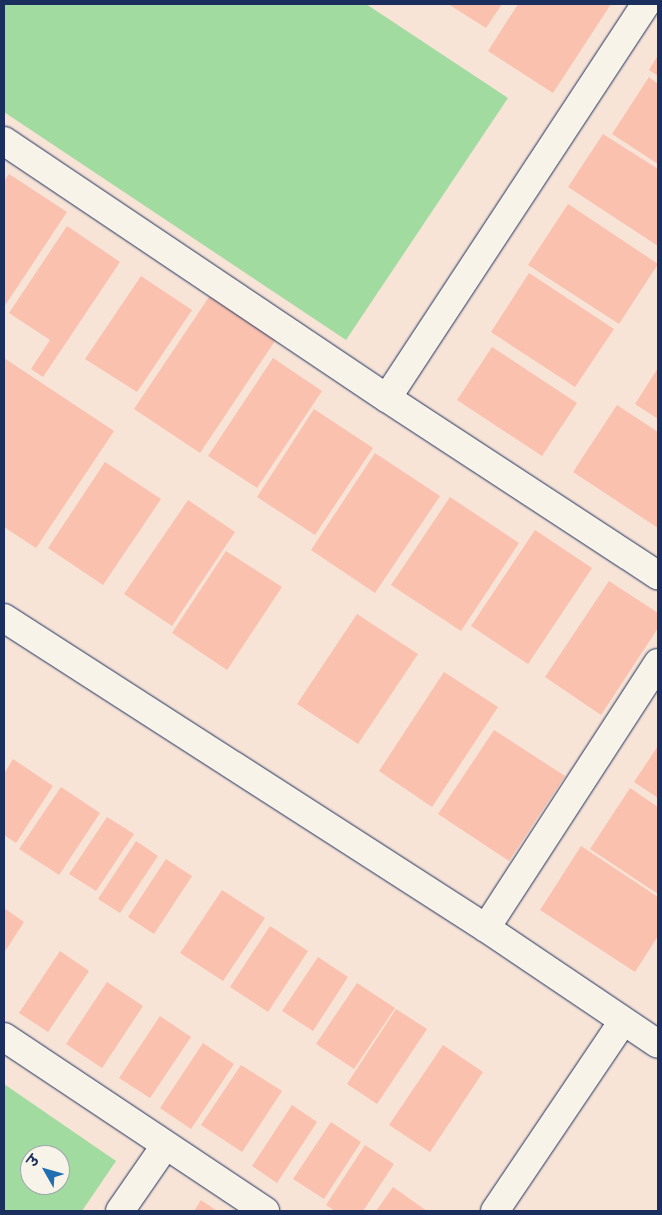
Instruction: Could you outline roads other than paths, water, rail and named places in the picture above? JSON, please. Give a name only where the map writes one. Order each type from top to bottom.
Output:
[{"type":"street","points":[[387,398],[646,4]]},
{"type":"street","points":[[4,141],[387,398],[658,575]]},
{"type":"street","points":[[4,618],[486,928],[658,1044]]},
{"type":"street","points":[[486,928],[658,663]]},
{"type":"street","points":[[495,1211],[624,1021]]},
{"type":"street","points":[[4,1037],[265,1211]]},
{"type":"street","points":[[120,1211],[165,1146]]}]
